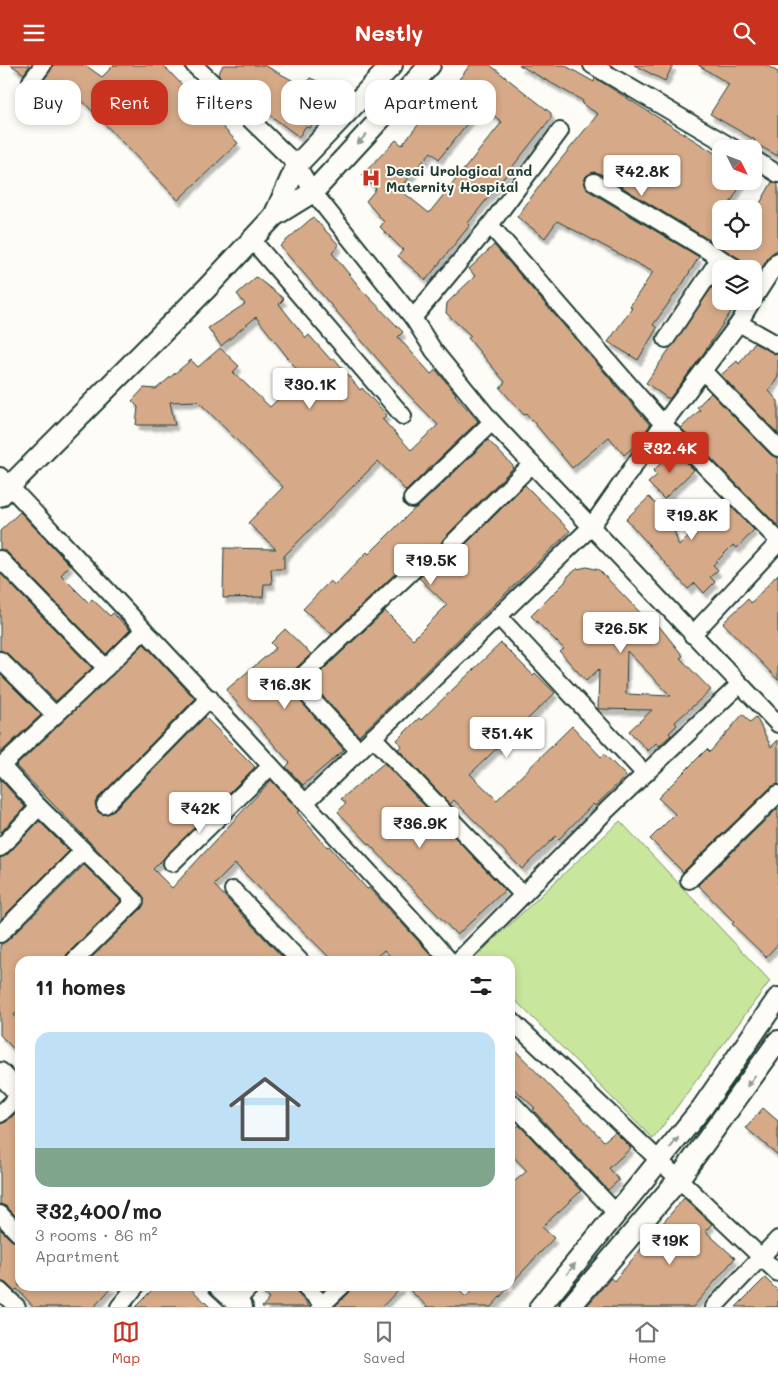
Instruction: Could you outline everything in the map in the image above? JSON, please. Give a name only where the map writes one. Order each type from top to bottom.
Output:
[{"type":"street","points":[[31,80],[43,65]]},
{"type":"street","points":[[194,65],[297,165],[313,192],[414,318],[434,351],[492,422],[739,685],[776,717]]},
{"type":"street","points":[[274,216],[297,165],[392,65]]},
{"type":"street","points":[[430,65],[313,192],[274,216],[3,486],[210,698],[445,956]]},
{"type":"street","points":[[592,65],[720,140]]},
{"type":"street","points":[[414,318],[490,225],[560,131]]},
{"type":"street","points":[[762,164],[778,174]]},
{"type":"street","points":[[594,182],[723,260]]},
{"type":"street","points":[[490,225],[663,424],[778,542],[692,635]]},
{"type":"street","points":[[252,240],[403,417]]},
{"type":"street","points":[[666,339],[720,258]]},
{"type":"street","points":[[762,282],[777,266]]},
{"type":"street","points":[[306,802],[591,527],[663,424],[739,323],[747,310]]},
{"type":"street","points":[[739,323],[778,345]]},
{"type":"street","points":[[703,371],[778,448]]},
{"type":"street","points":[[412,499],[492,422]]},
{"type":"street","points":[[451,545],[532,464]]},
{"type":"street","points":[[359,751],[296,682],[429,555]]},
{"type":"street","points":[[0,559],[106,668]]},
{"type":"street","points":[[499,617],[645,774]]},
{"type":"street","points":[[79,956],[135,901],[39,807],[1,765],[106,668],[143,631]]},
{"type":"street","points":[[0,660],[55,715]]},
{"type":"street","points":[[463,956],[645,774],[739,685]]},
{"type":"street","points":[[106,805],[210,698]]},
{"type":"street","points":[[374,737],[523,895]]},
{"type":"street","points":[[172,863],[271,766]]},
{"type":"street","points":[[689,880],[778,794]]},
{"type":"street","points":[[0,848],[39,807]]},
{"type":"street","points":[[0,934],[83,851]]},
{"type":"street","points":[[233,890],[295,956]]},
{"type":"street","points":[[540,1307],[702,1108],[778,998]]},
{"type":"street","points":[[515,1024],[778,1273]]},
{"type":"street","points":[[570,1307],[678,1180],[778,1041]]},
{"type":"street","points":[[0,1073],[15,1090]]},
{"type":"street","points":[[0,1114],[15,1100]]},
{"type":"street","points":[[515,1106],[616,1213]]},
{"type":"street","points":[[0,1214],[15,1230]]},
{"type":"street","points":[[714,1307],[778,1239]]},
{"type":"street","points":[[0,1291],[16,1307]]},
{"type":"street","points":[[122,1306],[132,1291]]},
{"type":"street","points":[[224,1291],[238,1304],[247,1291]]},
{"type":"street","points":[[308,1291],[321,1306],[337,1291]]},
{"type":"green space","points":[[620,821],[770,981],[653,1139],[515,1000],[515,956],[476,956]]},
{"type":"building","points":[[11,65],[30,65],[24,74]]},
{"type":"building","points":[[53,65],[85,65],[102,77],[114,65],[163,65],[178,81],[178,125],[221,125],[238,143],[178,200],[106,125],[168,125],[168,80],[91,80],[91,110],[81,99],[81,80],[44,80]]},
{"type":"building","points":[[223,65],[264,65],[292,80],[281,80],[281,124],[271,116],[271,80],[224,80],[218,75]]},
{"type":"building","points":[[470,65],[490,65],[551,113],[551,118],[468,223],[470,225],[426,280],[398,256],[403,250],[380,227],[384,222],[366,201],[376,189],[362,175],[396,140],[402,145],[418,125],[466,125],[439,159],[431,152],[399,189],[429,213],[502,122],[496,117],[496,80],[459,80]]},
{"type":"building","points":[[519,65],[564,65],[594,82],[595,78],[712,151],[712,190],[738,190],[732,200],[712,200],[712,242],[599,173],[594,172],[586,176],[584,182],[589,191],[699,257],[653,325],[657,328],[638,360],[608,342],[632,308],[630,306],[653,272],[557,221],[545,238],[517,217],[543,181],[598,114],[582,104],[583,101]]},
{"type":"building","points":[[634,65],[673,65],[665,81]]},
{"type":"building","points":[[698,65],[766,65],[778,72],[778,156],[762,147],[762,140],[755,140],[710,114],[729,84]]},
{"type":"building","points":[[283,125],[312,125],[310,128],[305,127],[299,137]]},
{"type":"building","points":[[772,182],[778,184],[778,249],[770,255],[762,268],[762,260],[742,260],[726,250],[762,250],[762,200]]},
{"type":"building","points":[[313,217],[339,245],[332,253],[361,289],[403,332],[398,337],[431,374],[436,370],[478,421],[406,491],[378,461],[284,556],[284,569],[271,569],[272,584],[264,584],[263,597],[223,598],[224,548],[276,549],[248,523],[283,487],[198,401],[170,402],[175,425],[136,425],[138,407],[132,401],[144,388],[156,389],[191,360],[198,367],[220,348],[239,366],[233,372],[270,407],[302,376],[256,317],[221,346],[208,328],[245,304],[237,294],[256,277],[284,299],[279,304],[306,338],[309,335],[331,360],[334,358],[360,390],[362,388],[387,415],[382,419],[411,450],[438,425],[406,392],[280,246]]},
{"type":"building","points":[[494,245],[650,425],[636,445],[624,455],[609,437],[572,468],[526,413],[524,415],[500,388],[505,382],[468,338],[471,336],[446,313],[447,303],[475,276],[469,269]]},
{"type":"building","points":[[712,287],[712,310],[732,310],[701,357],[670,398],[667,398],[646,383]]},
{"type":"building","points":[[754,343],[778,355],[778,377],[769,391],[778,401],[778,434],[721,375],[737,361],[739,364]]},
{"type":"building","points":[[711,393],[771,455],[778,458],[778,526],[681,428],[700,410],[697,407]]},
{"type":"building","points":[[488,440],[514,467],[444,538],[441,543],[444,552],[449,555],[458,552],[525,485],[570,531],[359,736],[310,682],[385,611],[413,639],[447,605],[419,578],[436,562],[439,552],[431,545],[422,548],[332,634],[303,609],[330,581],[335,585],[367,552],[369,554]]},
{"type":"building","points":[[674,450],[694,470],[664,499],[648,483],[657,475],[653,471]]},
{"type":"building","points":[[649,497],[671,521],[679,546],[723,498],[754,530],[737,548],[733,545],[713,565],[718,570],[710,577],[715,582],[704,593],[695,583],[688,589],[626,519]]},
{"type":"building","points":[[20,512],[70,565],[61,575],[89,603],[92,599],[110,616],[113,613],[130,630],[106,654],[7,552],[0,549],[0,531]]},
{"type":"building","points":[[587,567],[599,570],[656,629],[659,626],[683,656],[680,658],[711,690],[675,722],[677,725],[669,733],[671,735],[659,746],[656,743],[648,751],[629,731],[652,710],[598,709],[599,669],[586,681],[560,652],[564,649],[531,616],[565,582],[568,576],[577,569]],"holes":[[[627,651],[671,696],[626,694]]]},
{"type":"building","points":[[0,573],[92,668],[56,701],[7,653],[0,650]]},
{"type":"building","points":[[778,574],[778,680],[723,623],[748,599],[751,603]]},
{"type":"building","points":[[285,629],[311,654],[289,675],[286,685],[344,750],[303,785],[286,767],[290,763],[226,690],[276,648],[271,643]]},
{"type":"building","points":[[501,643],[533,675],[535,673],[555,693],[470,774],[497,800],[572,726],[601,757],[604,754],[626,776],[595,806],[593,804],[559,839],[556,836],[522,869],[454,800],[450,804],[398,749],[402,746],[397,740],[419,718],[421,720]]},
{"type":"building","points":[[144,644],[195,699],[98,798],[95,803],[98,812],[103,815],[112,812],[205,717],[255,767],[153,869],[172,888],[271,780],[299,811],[297,812],[327,847],[329,846],[367,889],[369,888],[432,956],[390,956],[384,950],[377,956],[328,956],[235,864],[214,885],[281,956],[93,956],[142,908],[144,898],[16,766]]},
{"type":"building","points":[[0,674],[41,715],[0,753]]},
{"type":"building","points":[[743,714],[750,722],[756,717],[771,747],[778,740],[778,784],[771,787],[683,872],[650,839],[675,814],[658,798],[707,749],[710,752]]},
{"type":"building","points":[[384,763],[505,890],[457,935],[338,812],[346,803],[341,799]]},
{"type":"building","points":[[0,779],[25,807],[0,833]]},
{"type":"building","points":[[778,808],[778,944],[766,957],[732,924],[734,922],[698,885]]},
{"type":"building","points":[[39,821],[69,851],[1,919],[0,858],[7,855]]},
{"type":"building","points":[[84,865],[121,901],[66,956],[15,956],[15,1050],[0,1035],[0,945],[7,941]]},
{"type":"building","points":[[515,1050],[604,1141],[615,1132],[631,1148],[609,1168],[619,1180],[608,1190],[535,1112],[533,1109],[535,1108],[515,1090]]},
{"type":"building","points":[[763,1108],[778,1121],[778,1155],[746,1128]]},
{"type":"building","points":[[15,1114],[15,1216],[7,1207],[0,1204],[0,1124],[6,1122]]},
{"type":"building","points":[[519,1125],[581,1191],[542,1227],[554,1238],[515,1280],[515,1181],[527,1171],[515,1158],[515,1128]]},
{"type":"building","points":[[684,1198],[712,1224],[705,1231],[735,1258],[693,1307],[586,1307],[611,1278],[614,1281]]},
{"type":"building","points":[[0,1229],[11,1240],[15,1241],[15,1290],[0,1281]]},
{"type":"building","points":[[765,1278],[778,1291],[778,1307],[736,1307]]},
{"type":"building","points":[[19,1291],[108,1291],[94,1307],[34,1307]]},
{"type":"building","points":[[151,1291],[193,1291],[210,1307],[135,1307]]},
{"type":"building","points":[[261,1291],[296,1291],[310,1307],[262,1307],[269,1299]]},
{"type":"building","points":[[350,1291],[397,1291],[382,1307],[334,1307]]},
{"type":"building","points":[[410,1291],[459,1291],[466,1297],[471,1291],[505,1291],[491,1307],[428,1307]]},
{"type":"place","name":"Desai Urological and Maternity Hospital","points":[[371,178]]}]
